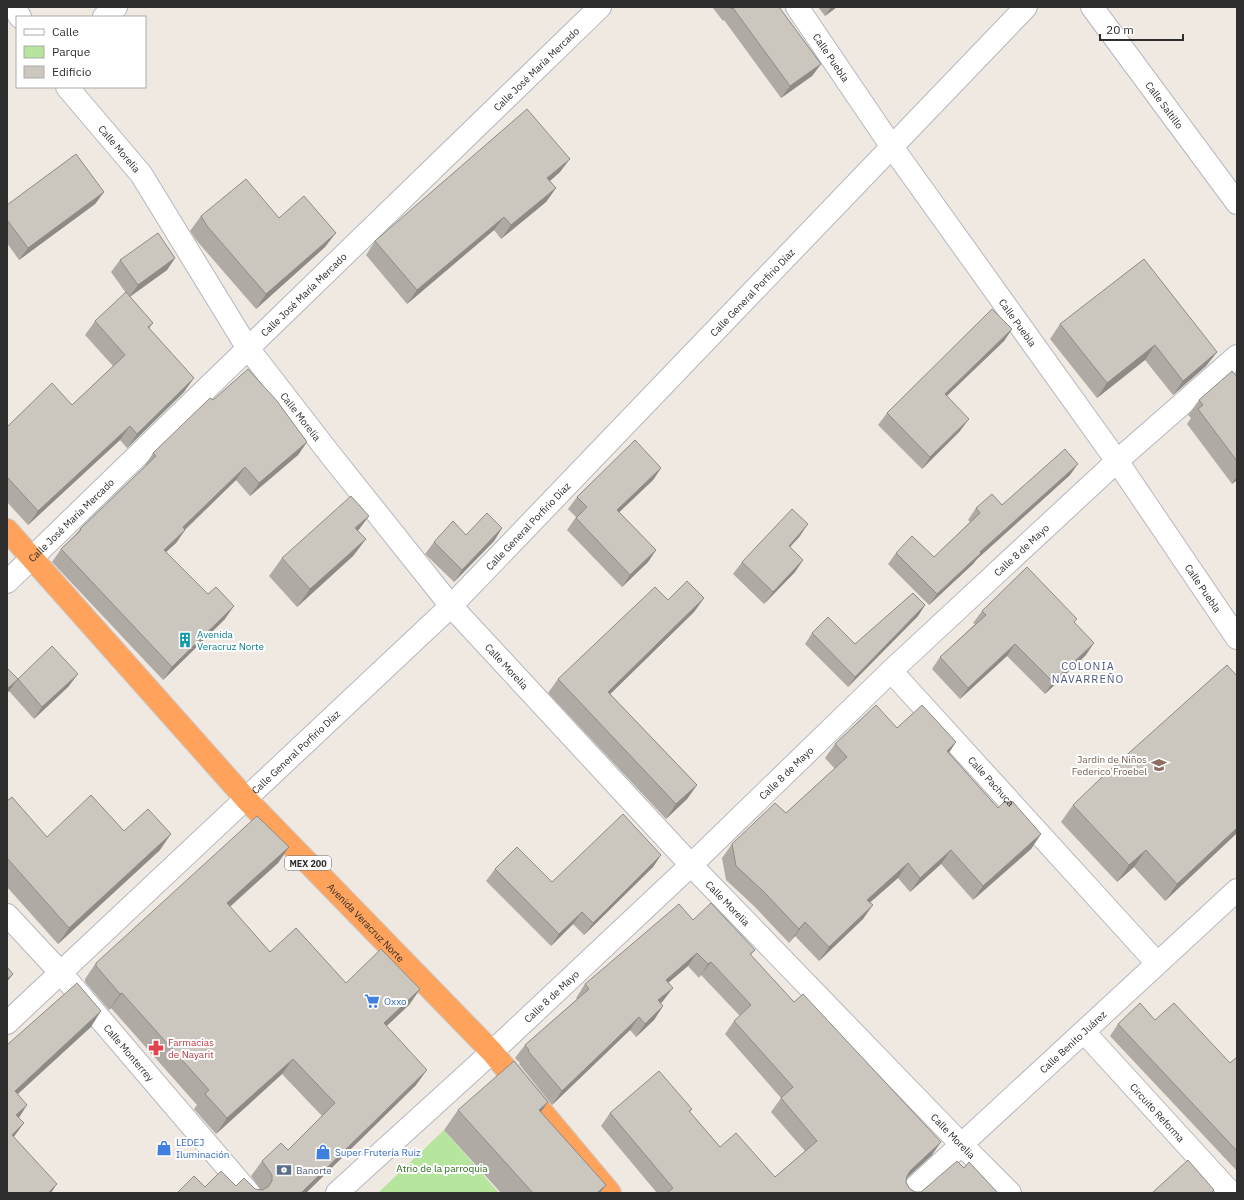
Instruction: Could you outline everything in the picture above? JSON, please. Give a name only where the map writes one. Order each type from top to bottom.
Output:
[{"type":"highway","name":"Avenida Veracruz Norte","points":[[7,530],[246,800],[492,1052],[610,1193]]},
{"type":"street","points":[[14,7],[19,16]]},
{"type":"street","points":[[105,16],[116,7]]},
{"type":"street","name":"Calle José María Mercado","points":[[7,582],[247,347],[600,7]]},
{"type":"street","name":"Calle Puebla","points":[[797,7],[892,147],[1117,461],[1237,638]]},
{"type":"street","name":"Calle General Porfirio Díaz","points":[[7,1023],[452,606],[1026,7]]},
{"type":"street","name":"Calle Saltillo","points":[[1092,7],[1237,203]]},
{"type":"street","name":"Calle Morelia","points":[[68,88],[141,174],[247,347],[329,453],[452,606],[691,865],[1010,1193]]},
{"type":"street","name":"Calle 8 de Mayo","points":[[337,1193],[492,1052],[691,865],[890,671],[1117,461],[1237,356]]},
{"type":"street","name":"Calle Pachuca","points":[[890,671],[1157,962]]},
{"type":"street","name":"Calle Benito Juárez","points":[[909,1193],[1084,1032],[1157,962],[1237,890]]},
{"type":"street","name":"Calle Monterrey","points":[[7,915],[61,973],[249,1193]]},
{"type":"street","name":"Circuito Reforma","points":[[1084,1032],[1231,1193]]},
{"type":"green space","name":"Atrio de la parroquia","points":[[444,1130],[499,1193],[378,1193]]},
{"type":"building","points":[[730,7],[779,7],[821,64],[790,86],[733,8],[732,9]]},
{"type":"building","points":[[527,109],[570,159],[547,178],[556,188],[511,225],[504,217],[417,290],[375,241]]},
{"type":"building","points":[[76,154],[104,192],[28,248],[7,220],[7,205]]},
{"type":"building","points":[[246,179],[279,218],[304,196],[336,233],[266,294],[207,226],[201,216]]},
{"type":"building","points":[[158,233],[175,258],[138,285],[120,260]]},
{"type":"building","points":[[1144,259],[1217,352],[1183,381],[1155,345],[1107,383],[1060,324]]},
{"type":"building","points":[[126,292],[153,323],[148,327],[194,378],[137,434],[130,426],[38,511],[7,477],[7,427],[52,383],[72,405],[125,355],[95,321]]},
{"type":"building","points":[[992,309],[1012,329],[945,394],[969,419],[930,457],[887,413]]},
{"type":"building","points":[[248,369],[277,401],[307,442],[259,483],[245,467],[183,527],[185,530],[164,550],[208,594],[216,587],[234,606],[172,667],[61,549],[156,456],[153,453],[210,398],[213,400]]},
{"type":"building","points":[[1232,371],[1237,377],[1237,461],[1198,409],[1203,405],[1199,400]]},
{"type":"building","points":[[635,440],[661,468],[617,510],[656,550],[630,575],[576,518],[587,507],[577,497]]},
{"type":"building","points":[[1065,449],[1078,464],[980,552],[981,553],[937,594],[896,553],[912,536],[934,557],[980,513],[976,508],[992,494],[1002,505]]},
{"type":"building","points":[[351,496],[369,516],[355,528],[366,539],[310,589],[282,558]]},
{"type":"building","points":[[792,509],[808,524],[789,546],[803,560],[773,592],[742,562]]},
{"type":"building","points":[[487,513],[502,528],[462,570],[434,542],[453,521],[466,535]]},
{"type":"building","points":[[1027,567],[1077,619],[1074,622],[1094,643],[1053,682],[1015,644],[968,688],[940,657],[986,615],[982,611]]},
{"type":"building","points":[[687,581],[704,598],[608,692],[697,785],[676,804],[558,679],[655,587],[668,600]]},
{"type":"building","points":[[913,593],[925,605],[855,677],[812,633],[828,617],[855,644]]},
{"type":"building","points":[[52,646],[78,674],[42,707],[18,679]]},
{"type":"building","name":"Jardín de Niños Federico Froebel","points":[[1227,665],[1237,676],[1237,828],[1177,884],[1146,850],[1129,865],[1073,805]]},
{"type":"building","points":[[7,668],[18,679],[7,689]]},
{"type":"building","points":[[876,705],[897,728],[922,705],[956,742],[947,751],[998,808],[1004,802],[1013,802],[1041,834],[983,886],[951,850],[920,878],[908,863],[867,900],[873,905],[829,947],[805,922],[799,929],[764,892],[736,866],[732,844],[775,803],[786,813],[847,757],[835,744]]},
{"type":"building","points":[[91,795],[124,831],[148,809],[171,834],[69,928],[7,858],[7,801],[12,797],[47,837]]},
{"type":"building","points":[[623,814],[661,855],[593,923],[582,912],[559,934],[495,869],[517,847],[552,882]]},
{"type":"building","points":[[257,816],[289,847],[227,903],[270,952],[296,928],[346,983],[381,949],[420,989],[384,1023],[427,1070],[301,1193],[177,1193],[194,1176],[205,1187],[221,1171],[236,1186],[244,1178],[255,1189],[262,1190],[268,1187],[272,1181],[272,1175],[262,1161],[281,1143],[288,1150],[335,1103],[293,1059],[227,1118],[205,1094],[209,1090],[96,966],[96,963]]},
{"type":"building","points":[[711,903],[755,950],[750,954],[794,1002],[803,994],[941,1142],[910,1171],[906,1182],[909,1188],[915,1192],[921,1192],[957,1161],[964,1168],[969,1162],[998,1193],[667,1193],[673,1188],[610,1113],[659,1071],[692,1109],[689,1111],[720,1147],[736,1133],[775,1177],[817,1141],[781,1098],[793,1087],[734,1021],[751,1005],[711,962],[708,964],[697,953],[666,980],[673,988],[658,1000],[663,1006],[645,1024],[639,1017],[562,1091],[528,1051],[529,1050],[525,1045],[589,989],[585,984],[679,904],[693,920]]},
{"type":"building","points":[[7,967],[13,974],[7,979]]},
{"type":"building","points":[[77,983],[101,1011],[15,1091],[27,1105],[16,1115],[24,1123],[12,1135],[57,1184],[48,1193],[7,1193],[7,1045]]},
{"type":"building","points":[[1140,1003],[1155,1020],[1174,1003],[1230,1063],[1237,1057],[1237,1151],[1118,1024]]},
{"type":"building","points":[[514,1061],[548,1102],[539,1110],[606,1185],[597,1193],[533,1193],[458,1110]]},
{"type":"building","points":[[1188,1160],[1214,1190],[1211,1193],[1152,1193]]},
{"type":"place","name":"Avenida Veracruz Norte","points":[[185,640]]},
{"type":"place","name":"Jardín de Niños Federico Froebel","points":[[1159,765]]},
{"type":"place","name":"Oxxo","points":[[372,1001]]},
{"type":"place","name":"Farmacias de Nayarit","points":[[156,1048]]},
{"type":"place","name":"LEDEJ Iluminación","points":[[164,1148]]},
{"type":"place","name":"Super Frutería Ruiz","points":[[323,1152]]},
{"type":"place","name":"Banorte","points":[[284,1170]]},
{"type":"district","name":"COLONIA NAVARREÑO","points":[[1088,672]]}]
